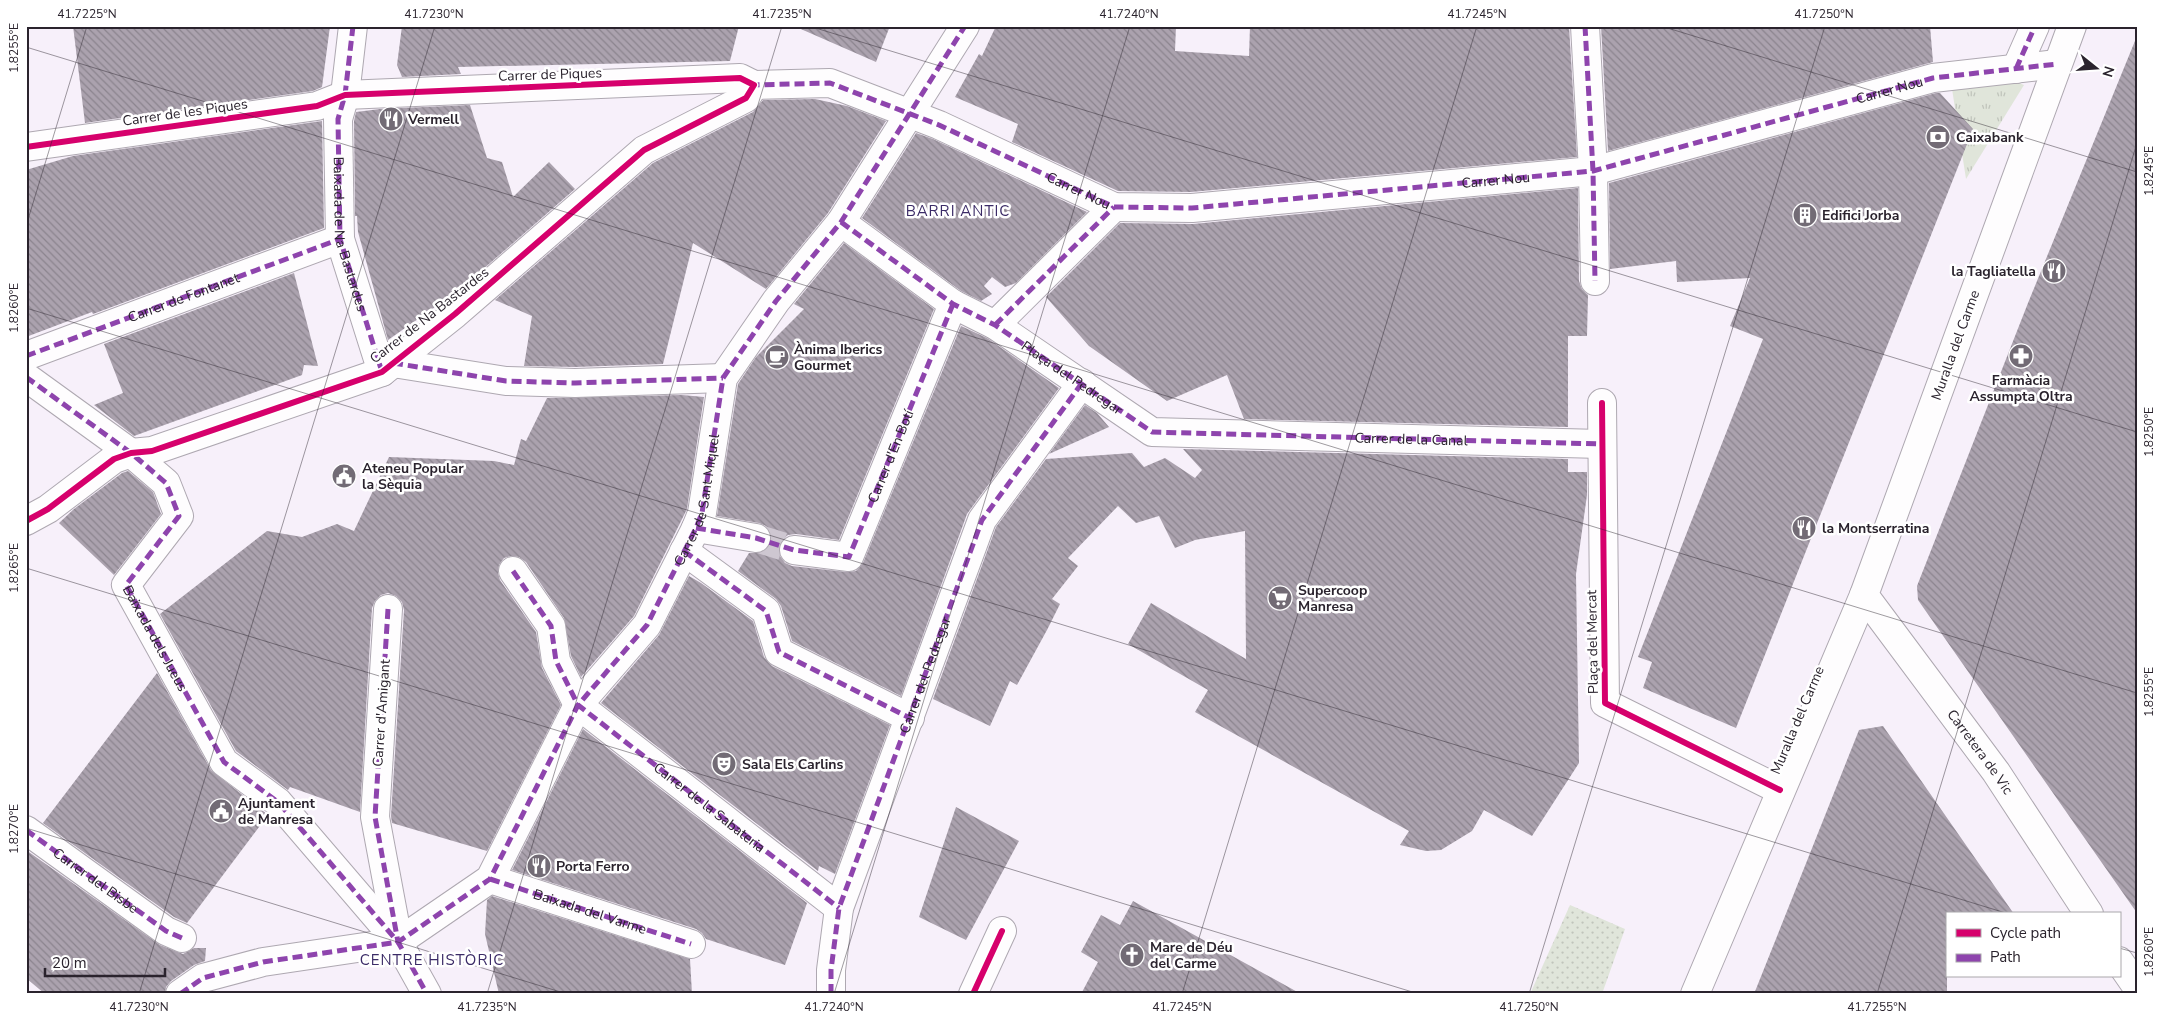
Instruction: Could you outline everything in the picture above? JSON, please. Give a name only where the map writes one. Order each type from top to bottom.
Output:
[{"type":"street","name":"Baixada de Na Bastardes","points":[[353,26],[345,95],[338,119],[340,239],[388,367]]},
{"type":"street","name":"Carrer de Sant Miquel","points":[[490,879],[578,705],[647,625],[690,540],[702,513],[723,378],[776,302],[840,222],[965,26]]},
{"type":"street","points":[[1584,26],[1593,171],[1595,281]]},
{"type":"street","points":[[2016,69],[2035,26]]},
{"type":"street","name":"Muralla del Carme","points":[[1695,994],[1864,595],[2056,64],[2072,26]]},
{"type":"street","name":"Carrer Nou","points":[[907,119],[939,125],[1114,206],[1192,208],[1593,171],[1933,78],[2056,64]]},
{"type":"street","name":"Carrer de Piques","points":[[345,95],[740,78],[754,85],[830,83],[907,119]]},
{"type":"street","name":"Carrer de Na Bastardes","points":[[26,521],[48,509],[114,459],[131,453],[152,451],[388,367],[455,314],[644,150],[746,98],[754,85]]},
{"type":"street","name":"Carrer de les Piques","points":[[27,144],[317,106],[345,95]]},
{"type":"street","points":[[995,325],[1114,206]]},
{"type":"street","name":"Plaça del Pedregar","points":[[840,222],[960,308],[995,325],[1152,432],[1180,434]]},
{"type":"street","name":"Carrer de Fontanet","points":[[26,356],[340,239]]},
{"type":"street","name":"Carrer d'En Botí","points":[[794,550],[848,558],[960,308]]},
{"type":"street","points":[[388,367],[506,381],[575,383],[723,378]]},
{"type":"street","name":"Baixada dels Jueus","points":[[26,377],[131,453],[166,483],[180,516],[126,585],[224,762],[278,802],[398,942]]},
{"type":"street","name":"Carrer del Pedregar","points":[[831,994],[831,970],[840,908],[982,520],[1082,383]]},
{"type":"street","points":[[1601,444],[1602,404]]},
{"type":"street","name":"Carrer de la Canal","points":[[1180,434],[1601,444]]},
{"type":"street","name":"Plaça del Mercat","points":[[1601,444],[1605,703],[1780,790]]},
{"type":"street","points":[[690,540],[756,538]]},
{"type":"street","points":[[690,540],[766,611],[779,652],[910,718]]},
{"type":"street","points":[[513,571],[551,626],[556,661],[578,705]]},
{"type":"street","name":"Carretera de Vic","points":[[1864,595],[1996,772],[2088,912]]},
{"type":"street","name":"Carrer d'Amigant","points":[[388,609],[375,817],[398,942]]},
{"type":"street","name":"Carrer de la Sabateria","points":[[578,705],[840,908]]},
{"type":"street","name":"Carrer del Bisbe","points":[[26,830],[174,935]]},
{"type":"street","points":[[180,994],[203,978],[263,962],[398,942],[490,879]]},
{"type":"street","name":"Baixada del Varme","points":[[490,879],[691,944]]},
{"type":"street","points":[[973,994],[1002,931]]},
{"type":"street","points":[[398,942],[426,994]]},
{"type":"street","points":[[2120,962],[2137,987]]},
{"type":"green space","points":[[1950,76],[2006,78],[2024,85],[1966,179]]},
{"type":"green space","points":[[1570,905],[1625,929],[1602,994],[1530,994]]},
{"type":"building","points":[[73,26],[330,26],[322,87],[313,91],[85,123]]},
{"type":"building","points":[[402,26],[739,26],[730,61],[458,67],[461,74],[402,77],[397,65]]},
{"type":"building","points":[[794,26],[890,26],[876,62]]},
{"type":"building","points":[[996,26],[1176,26],[1175,51],[1249,56],[1250,26],[1569,26],[1577,157],[1191,192],[1118,191],[1012,142],[1018,124],[955,97],[979,54],[982,56]]},
{"type":"building","points":[[1601,26],[1930,26],[1933,62],[1608,151]]},
{"type":"building","points":[[2137,36],[2137,913],[1918,600],[1917,586],[2028,303]]},
{"type":"building","points":[[1940,93],[1973,129],[1736,728],[1643,688],[1652,662],[1638,657],[1763,339],[1730,326],[1750,278],[1677,282],[1676,261],[1610,269],[1609,183]]},
{"type":"building","points":[[815,99],[847,106],[886,121],[828,213],[766,289],[693,243],[663,364],[575,367],[524,366],[532,316],[495,300],[653,163],[753,112],[763,100]]},
{"type":"building","points":[[470,105],[487,158],[502,162],[513,197],[549,162],[575,189],[458,291],[388,340],[358,232],[357,216],[355,216],[354,121],[356,112],[380,109]]},
{"type":"building","points":[[322,121],[324,228],[26,337],[26,170],[73,156]]},
{"type":"building","points":[[916,133],[933,139],[1087,212],[1016,283],[1005,287],[992,277],[984,286],[992,294],[981,301],[961,291],[862,218]]},
{"type":"building","points":[[1578,188],[1579,281],[1582,289],[1588,295],[1587,336],[1568,336],[1568,427],[1244,419],[1227,375],[1167,401],[1089,346],[1046,297],[1120,223],[1193,224]]},
{"type":"building","points":[[844,243],[934,309],[839,540],[796,534],[788,535],[781,541],[778,549],[785,563],[792,566],[847,572],[856,571],[863,563],[961,326],[987,338],[1059,388],[967,514],[901,696],[792,641],[781,606],[776,599],[738,571],[749,553],[761,553],[768,548],[771,540],[770,532],[766,526],[759,523],[717,516],[738,384],[756,357],[804,309],[794,304]]},
{"type":"building","points":[[294,273],[318,366],[304,365],[302,375],[134,436],[94,405],[123,393],[104,344]]},
{"type":"building","points":[[682,395],[704,397],[687,509],[634,616],[581,677],[571,656],[564,618],[526,562],[519,557],[511,556],[504,558],[499,565],[498,573],[500,580],[536,632],[542,668],[561,705],[487,851],[392,823],[404,610],[402,602],[396,596],[388,593],[381,595],[375,601],[372,608],[360,812],[290,787],[288,790],[236,751],[160,614],[267,531],[302,537],[337,524],[354,531],[389,457],[494,461],[514,465],[521,439],[526,441],[547,398]]},
{"type":"building","points":[[1085,405],[1097,413],[1109,427],[1049,454]]},
{"type":"building","points":[[1183,449],[1568,459],[1568,472],[1587,472],[1587,495],[1576,574],[1579,763],[1532,836],[1484,810],[1472,831],[1441,850],[1426,851],[1400,845],[1409,831],[1195,712],[1208,690],[1128,644],[1151,603],[1246,659],[1245,531],[1195,540],[1175,548],[1159,516],[1136,523],[1118,506],[1068,558],[1078,566],[1052,599],[1060,604],[1017,685],[1010,681],[990,726],[933,699],[996,527],[1046,459],[1132,453],[1144,467],[1165,458],[1195,478],[1202,470]]},
{"type":"building","points":[[128,471],[153,492],[161,514],[114,575],[59,523],[74,509],[122,473]]},
{"type":"building","points":[[689,576],[753,621],[764,657],[772,666],[890,725],[835,874],[819,866],[818,871],[601,703],[659,635]]},
{"type":"building","name":"Ajuntament de Manresa","points":[[157,673],[211,770],[268,815],[187,923],[174,917],[43,823]]},
{"type":"building","points":[[1883,726],[2013,912],[1946,912],[1947,994],[1754,994],[1859,730]]},
{"type":"building","points":[[583,729],[807,903],[785,965],[706,939],[696,929],[512,870]]},
{"type":"building","points":[[956,807],[1019,841],[966,940],[919,917]]},
{"type":"building","points":[[26,850],[160,945],[183,954],[194,948],[206,948],[205,961],[194,965],[171,981],[166,987],[165,994],[45,994],[26,978]]},
{"type":"building","points":[[492,896],[690,959],[692,994],[499,994],[485,934],[487,900]]},
{"type":"building","points":[[1133,901],[1301,994],[1081,994],[1098,962],[1081,952],[1101,915],[1120,925]]},
{"type":"tunnel","points":[[756,538],[794,550]]},
{"type":"marked path","points":[[353,26],[345,95],[338,119],[340,239],[382,372]]},
{"type":"marked path","points":[[180,994],[203,978],[263,962],[398,942],[490,879],[578,705],[647,625],[696,528],[702,513],[723,378],[776,301],[841,222],[965,26]]},
{"type":"marked path","points":[[1585,26],[1593,171],[1595,281]]},
{"type":"marked path","points":[[2016,69],[2035,26]]},
{"type":"marked path","points":[[750,83],[754,85],[830,83],[939,125],[1114,207],[1192,208],[1593,171],[1933,78],[2057,64]]},
{"type":"marked path","points":[[995,325],[1114,207]]},
{"type":"marked path","points":[[841,222],[953,304],[995,325],[1152,432],[1601,444]]},
{"type":"marked path","points":[[26,356],[340,239]]},
{"type":"marked path","points":[[696,528],[756,538],[794,550],[849,557],[953,304]]},
{"type":"marked path","points":[[393,363],[506,381],[575,383],[723,378]]},
{"type":"marked path","points":[[26,377],[131,453],[166,483],[179,516],[126,585],[224,762],[278,802],[398,942],[427,994]]},
{"type":"marked path","points":[[831,994],[831,970],[839,908],[982,520],[1082,383]]},
{"type":"marked path","points":[[684,551],[766,611],[779,652],[910,718]]},
{"type":"marked path","points":[[513,571],[551,626],[556,661],[578,705],[839,908]]},
{"type":"marked path","points":[[388,609],[375,817],[398,942]]},
{"type":"marked path","points":[[26,830],[166,931],[182,938]]},
{"type":"marked path","points":[[490,879],[691,944]]},
{"type":"cycle path","points":[[26,147],[317,106],[345,95],[740,78],[754,85],[746,98],[644,150],[455,314],[382,372],[152,451],[131,453],[114,459],[48,509],[26,521]]},
{"type":"cycle path","points":[[1602,403],[1605,703],[1780,790]]},
{"type":"cycle path","points":[[973,994],[1002,931]]},
{"type":"place","name":"Vermell","points":[[391,119]]},
{"type":"place","name":"Caixabank","points":[[1938,137]]},
{"type":"place","name":"Edifici Jorba","points":[[1805,215]]},
{"type":"place","name":"la Tagliatella","points":[[2054,271]]},
{"type":"place","name":"Farmàcia Assumpta Oltra","points":[[2021,356]]},
{"type":"place","name":"Ànima Iberics Gourmet","points":[[777,357]]},
{"type":"place","name":"Ateneu Popular la Sèquia","points":[[344,476]]},
{"type":"place","name":"la Montserratina","points":[[1804,528]]},
{"type":"place","name":"Supercoop Manresa","points":[[1280,598]]},
{"type":"place","name":"Sala Els Carlins","points":[[724,764]]},
{"type":"place","name":"Ajuntament de Manresa","points":[[221,811]]},
{"type":"place","name":"Porta Ferro","points":[[539,866]]},
{"type":"place","name":"Mare de Déu del Carme","points":[[1132,955]]},
{"type":"district","name":"BARRI ANTIC","points":[[958,211]]},
{"type":"district","name":"CENTRE HISTÒRIC","points":[[432,960]]}]
